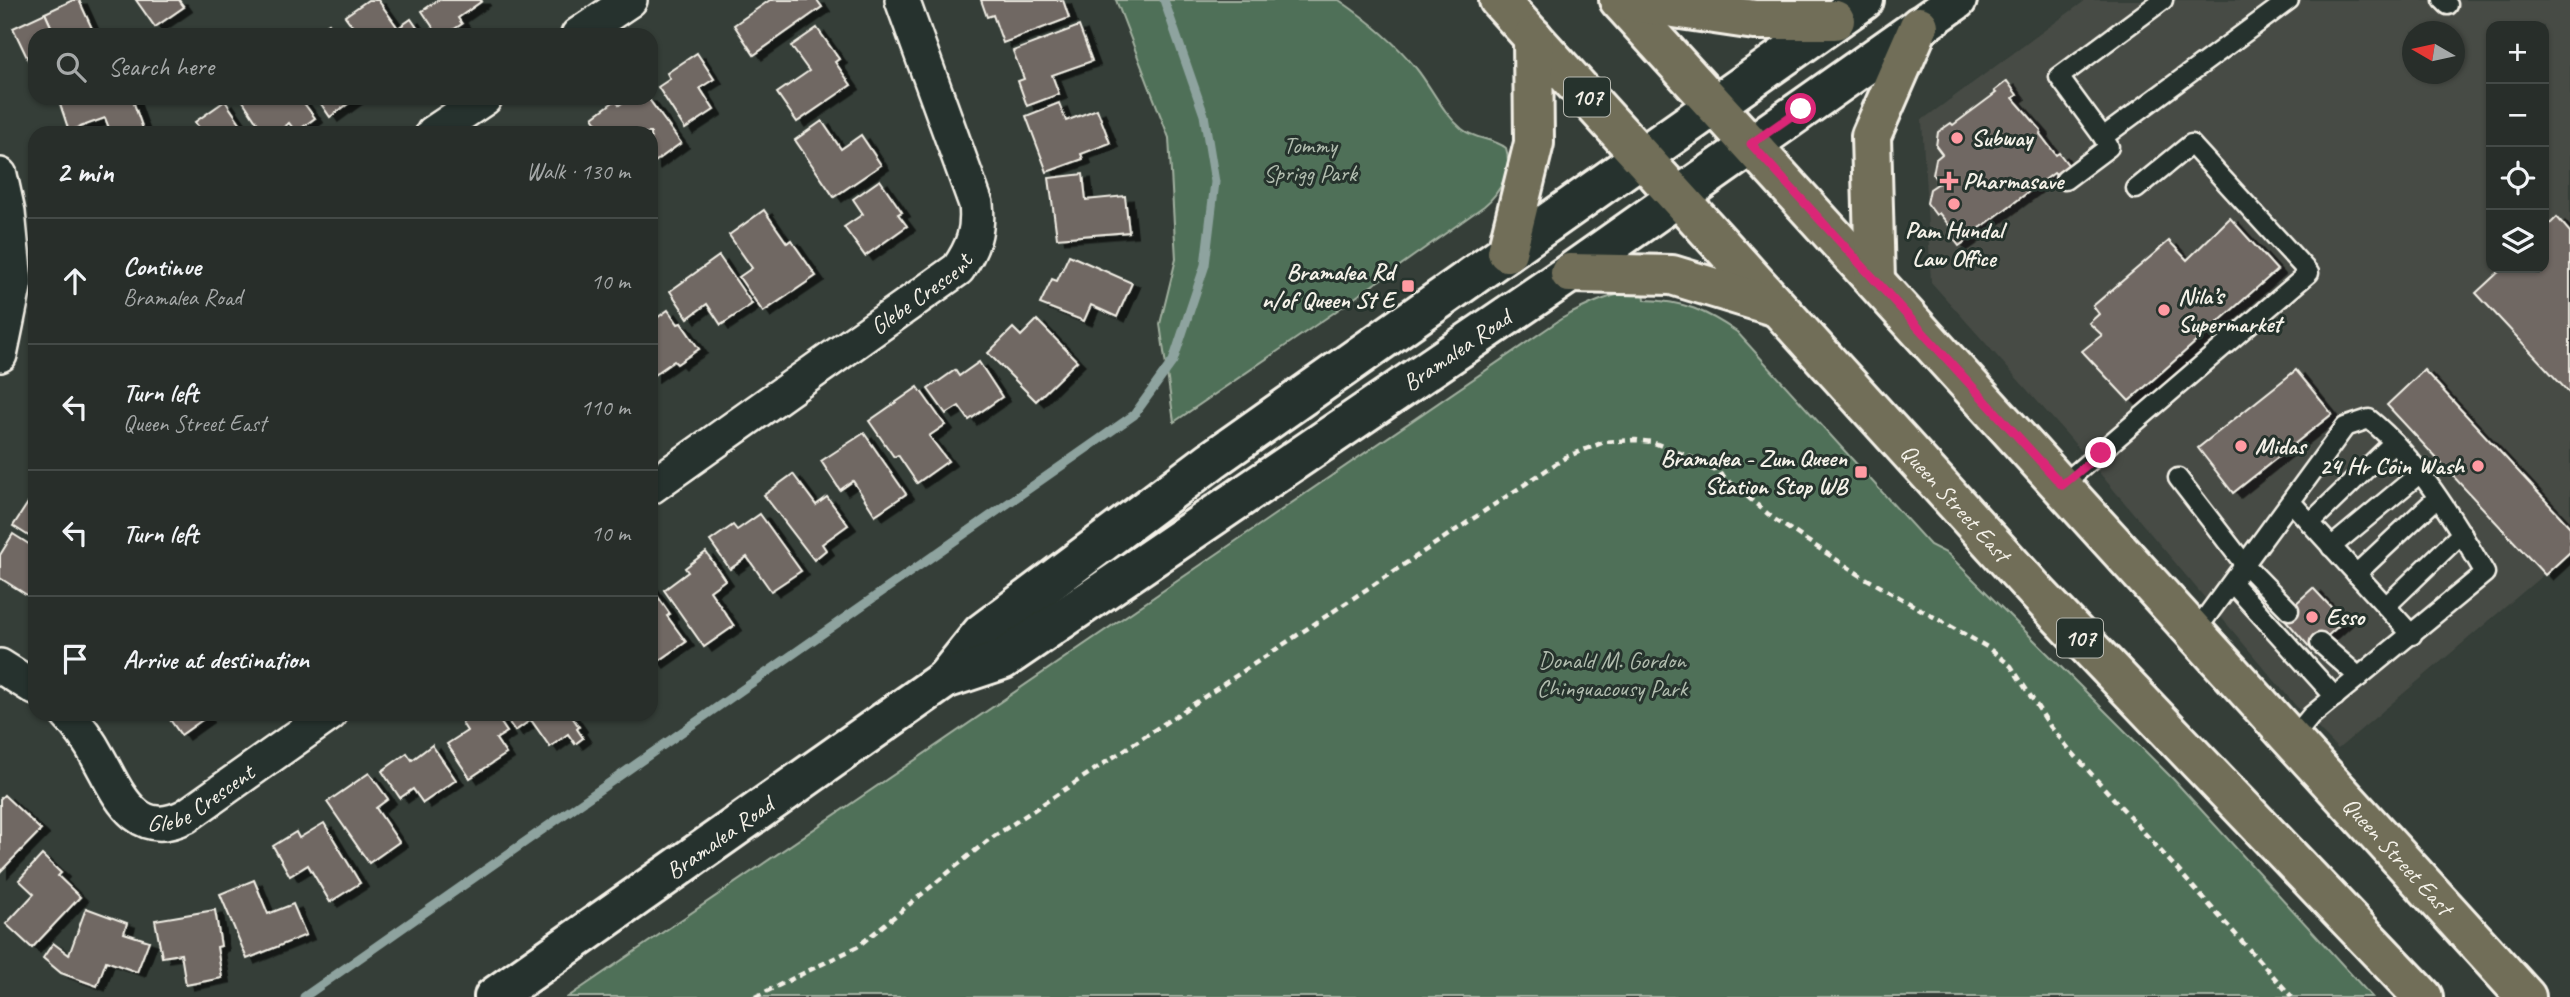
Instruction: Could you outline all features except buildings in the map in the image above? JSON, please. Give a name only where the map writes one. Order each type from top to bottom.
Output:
[{"type":"main road","name":"Queen Street East","points":[[1499,0],[2040,596],[2423,997]]},
{"type":"main road","name":"Queen Street East","points":[[1620,0],[2526,997]]},
{"type":"main road","points":[[1620,0],[1755,20],[1849,10]]},
{"type":"main road","name":"Bramalea Road","points":[[945,679],[1002,660],[1570,273],[1957,0]]},
{"type":"main road","name":"Bramalea Road","points":[[494,997],[945,679],[982,633],[1212,460],[1849,10]]},
{"type":"main road","points":[[1875,279],[1871,136],[1919,26]]},
{"type":"main road","points":[[1507,252],[1534,144],[1533,37]]},
{"type":"main road","points":[[1570,273],[1672,275],[1778,308]]},
{"type":"street","points":[[588,28],[630,0]]},
{"type":"street","name":"Glebe Crescent","points":[[658,482],[958,269],[968,256],[978,221],[976,204],[902,0]]},
{"type":"street","points":[[443,126],[475,105]]},
{"type":"street","points":[[0,174],[25,282],[0,355]]},
{"type":"street","points":[[0,666],[28,684]]},
{"type":"street","name":"Glebe Crescent","points":[[73,721],[87,738],[132,812],[147,822],[163,823],[186,816],[320,721]]},
{"type":"lane","points":[[2065,180],[2109,147],[2059,77],[2164,0]]},
{"type":"lane","points":[[2103,137],[2289,0]]},
{"type":"lane","points":[[2062,485],[2309,273],[2192,144],[2136,190]]},
{"type":"lane","points":[[2195,632],[2345,428],[2369,419],[2394,442],[2462,533],[2485,573],[2311,716],[2292,738]]},
{"type":"lane","points":[[2309,523],[2394,442]]},
{"type":"lane","points":[[2331,547],[2419,474]]},
{"type":"lane","points":[[2178,478],[2245,565],[2289,610]]},
{"type":"lane","points":[[2356,574],[2437,498]]},
{"type":"lane","points":[[2291,502],[2412,635]]},
{"type":"lane","points":[[2386,606],[2462,533]]},
{"type":"lane","points":[[2232,583],[2335,697]]},
{"type":"lane","points":[[2320,643],[2359,677]]},
{"type":"path","points":[[755,997],[857,947],[987,841],[1566,457],[1604,442],[1634,440],[1663,446],[1695,459],[1719,473],[1774,519],[1860,575],[1987,647],[2011,666],[2050,726],[2069,749],[2292,997]]},
{"type":"shaded area","points":[[2086,0],[2570,0],[2570,552],[2338,749],[2296,706],[2070,438],[1931,282],[1922,120]]},
{"type":"green space","name":"Tommy Sprigg Park","points":[[1116,0],[1339,0],[1399,49],[1462,129],[1506,148],[1508,165],[1504,180],[1484,206],[1174,422],[1160,324],[1176,259],[1169,138]]},
{"type":"green space","name":"Donald M. Gordon Chinguacousy Park","points":[[1644,290],[1645,300],[1671,302],[1694,308],[1737,332],[1930,545],[1948,554],[2174,780],[2372,997],[568,997],[1561,319],[1601,300]]},
{"type":"waterway","points":[[304,997],[1134,415],[1173,361],[1205,265],[1215,182],[1204,115],[1164,0]]},
{"type":"place","name":"Subway","points":[[1957,138]]},
{"type":"place","name":"Pharmasave","points":[[1949,181]]},
{"type":"place","name":"Pam Hundal Law Office","points":[[1954,204]]},
{"type":"place","name":"Bramalea Rd n/of Queen St E","points":[[1408,286]]},
{"type":"place","name":"Nila’s Supermarket","points":[[2164,310]]},
{"type":"place","name":"Midas","points":[[2241,446]]},
{"type":"place","name":"24 Hr Coin Wash","points":[[2478,466]]},
{"type":"place","name":"Bramalea - Zum Queen Station Stop WB","points":[[1861,472]]},
{"type":"place","name":"Esso","points":[[2312,617]]},
{"type":"route","points":[[1801,109],[1751,144],[2062,485],[2101,453]]}]
